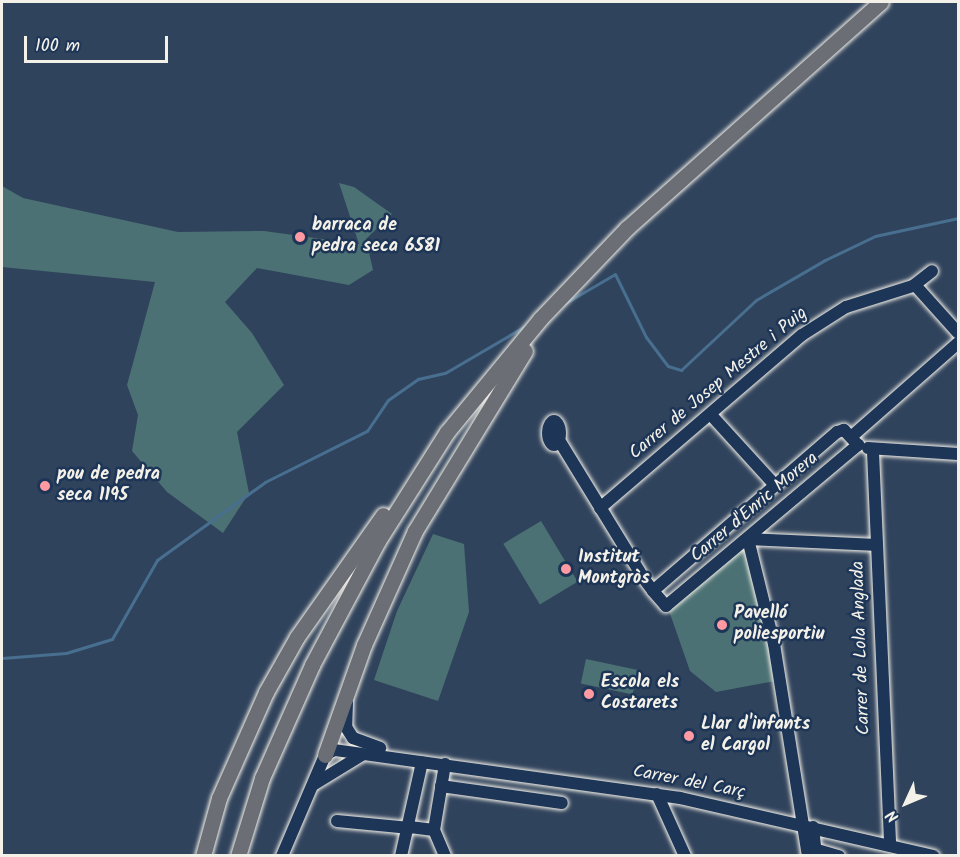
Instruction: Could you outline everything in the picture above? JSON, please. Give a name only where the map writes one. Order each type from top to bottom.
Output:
[{"type":"main road","points":[[238,855],[286,719],[398,505],[447,432],[554,304],[653,204],[881,2]]},
{"type":"main road","points":[[325,755],[348,692],[415,531],[541,319]]},
{"type":"main road","points":[[203,855],[219,798],[282,662],[378,521],[398,505]]},
{"type":"street","name":"Carrer de Josep Mestre i Puig","points":[[600,508],[829,316],[866,297],[915,285],[932,271]]},
{"type":"street","points":[[915,285],[958,333]]},
{"type":"street","name":"Carrer d'Enric Morera","points":[[854,442],[842,429],[653,591],[666,606],[748,539],[854,442],[958,343]]},
{"type":"street","points":[[711,415],[775,485]]},
{"type":"street","points":[[554,432],[653,591]]},
{"type":"street","points":[[854,442],[873,452],[958,454]]},
{"type":"street","name":"Carrer de Lola Anglada","points":[[873,452],[890,843]]},
{"type":"street","points":[[839,855],[813,853],[776,656],[748,539],[877,545]]},
{"type":"street","name":"Carrer del Carç","points":[[348,692],[345,727],[353,738],[440,764]]},
{"type":"street","points":[[312,786],[342,762],[366,753]]},
{"type":"street","name":"Carrer del Carç","points":[[325,755],[366,753],[657,794],[890,843],[933,855]]},
{"type":"street","points":[[282,855],[325,755]]},
{"type":"street","points":[[401,855],[410,828],[422,762]]},
{"type":"street","points":[[440,764],[441,786],[434,830],[445,855]]},
{"type":"street","points":[[441,786],[562,803]]},
{"type":"street","points":[[657,794],[685,855]]},
{"type":"street","points":[[337,821],[434,830]]},
{"type":"green space","points":[[339,183],[354,187],[392,214],[366,239],[373,270],[349,285],[257,268],[225,302],[252,333],[284,385],[237,432],[249,493],[223,533],[167,492],[132,451],[138,415],[127,385],[155,282],[2,267],[2,186],[23,198],[178,232],[264,231],[359,244]]},
{"type":"green space","points":[[541,521],[578,582],[540,605],[503,544]]},
{"type":"green space","points":[[433,534],[464,544],[469,612],[438,701],[374,680],[397,611]]},
{"type":"green space","name":"Pavelló poliesportiu","points":[[748,539],[780,680],[716,692],[690,671],[667,605]]},
{"type":"green space","points":[[586,659],[638,670],[633,694],[581,683]]},
{"type":"waterway","points":[[562,305],[615,274],[646,337],[668,366],[681,370],[756,300],[825,260],[875,236],[958,218]]},
{"type":"waterway","points":[[2,658],[66,653],[112,639],[157,560],[265,482],[367,431],[388,400],[418,379],[445,373],[525,326]]},
{"type":"place","name":"barraca de pedra seca 6581","points":[[300,237]]},
{"type":"place","name":"pou de pedra seca 1195","points":[[45,486]]},
{"type":"place","name":"Institut Montgròs","points":[[566,569]]},
{"type":"place","name":"Pavelló poliesportiu","points":[[722,625]]},
{"type":"place","name":"Escola els Costarets","points":[[589,694]]},
{"type":"place","name":"Llar d'infants el Cargol","points":[[689,736]]}]
